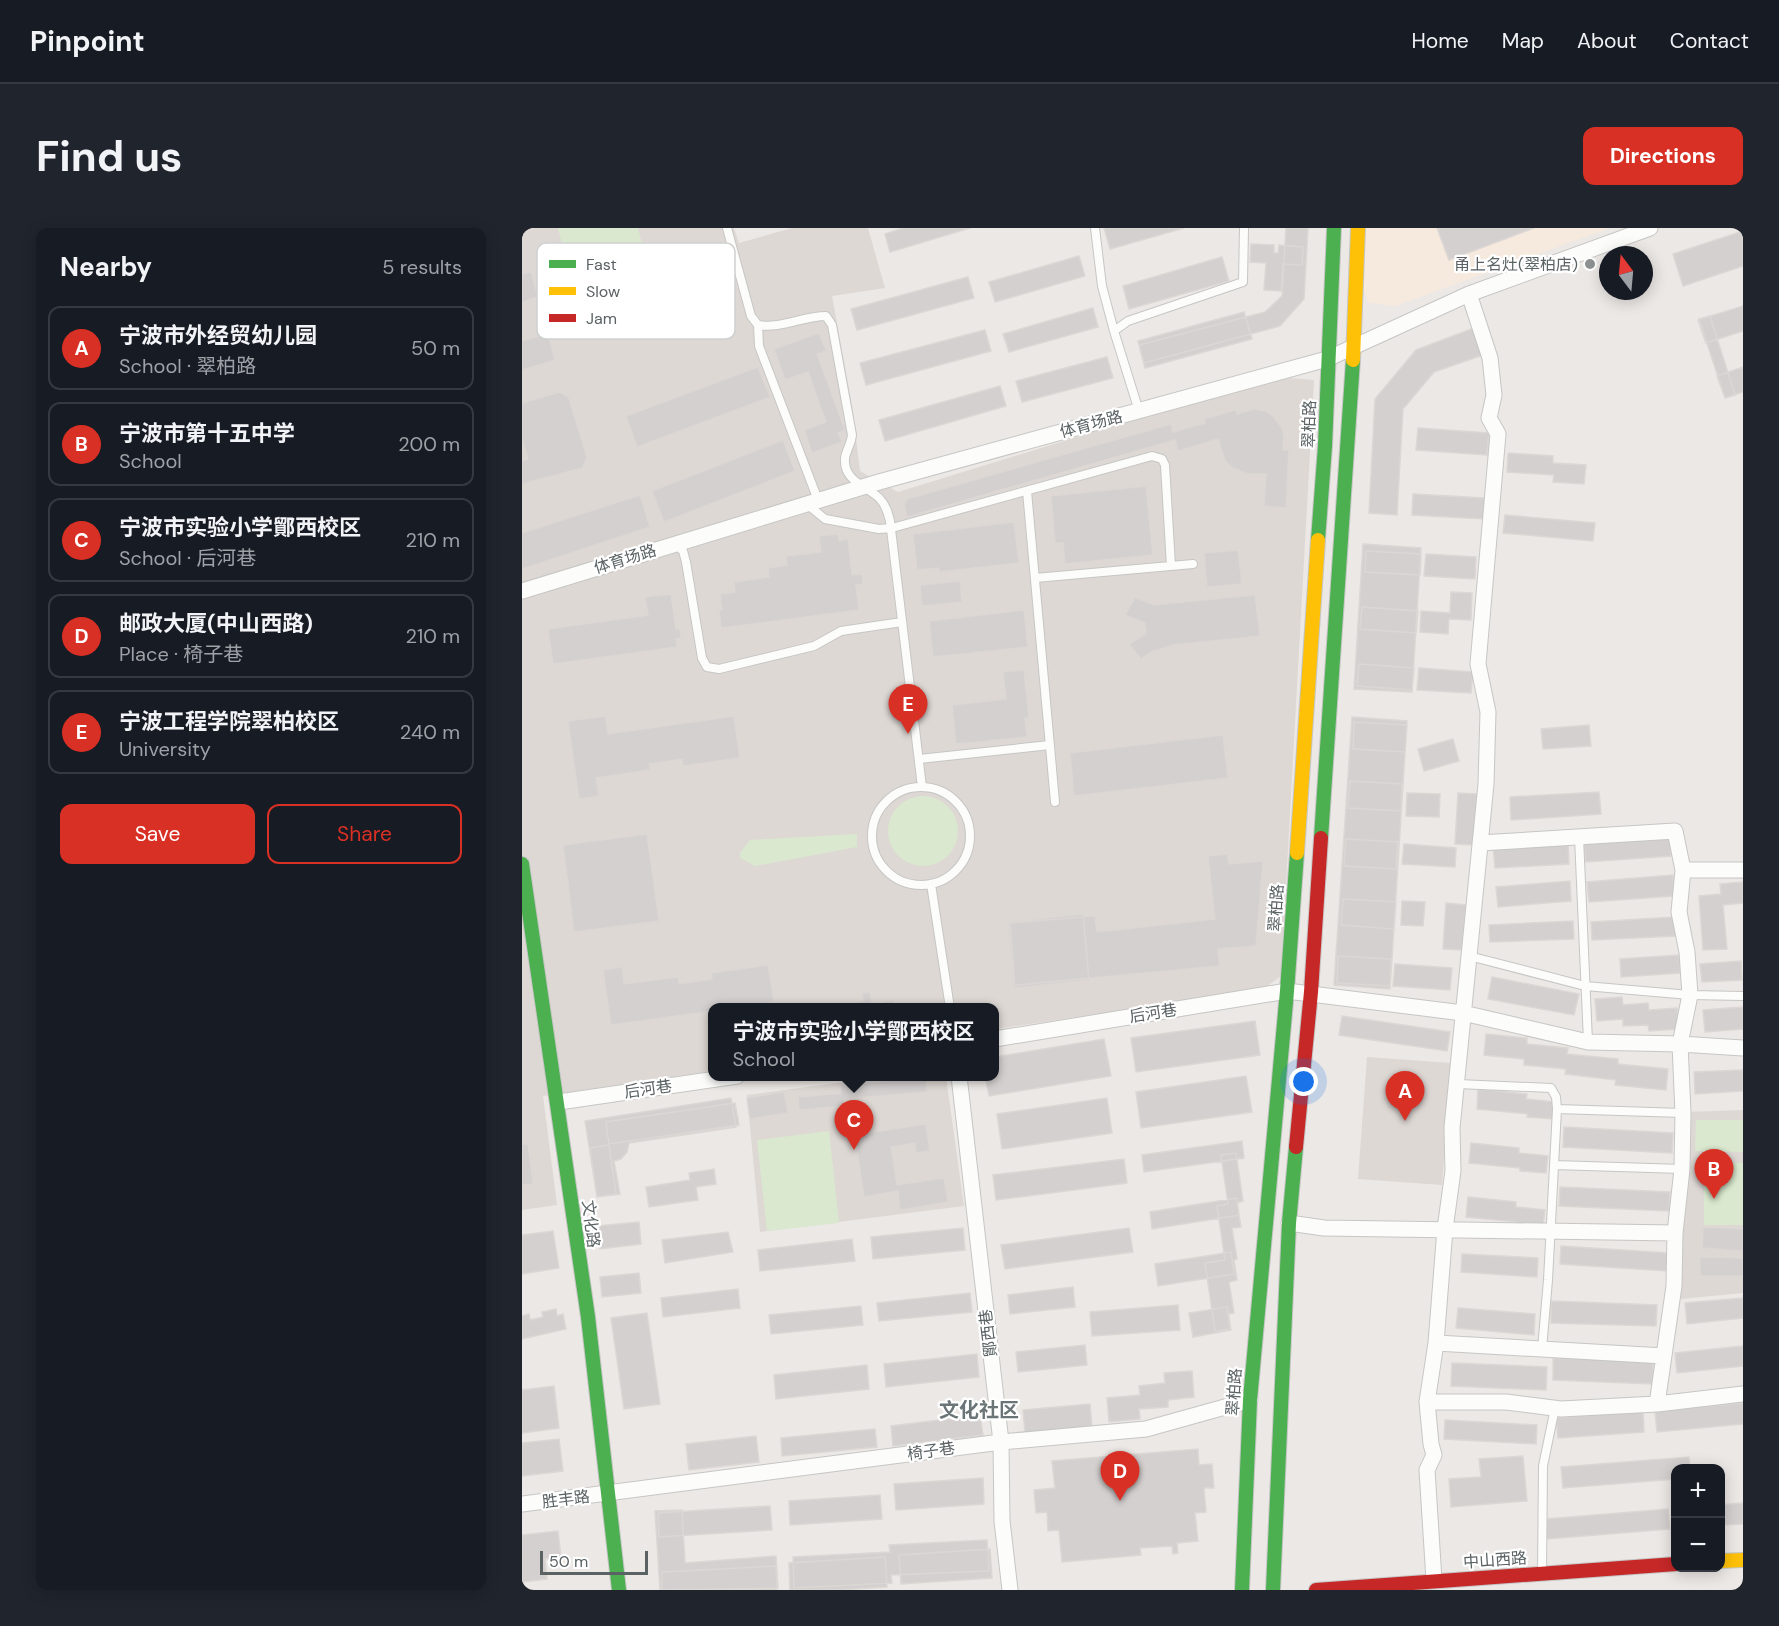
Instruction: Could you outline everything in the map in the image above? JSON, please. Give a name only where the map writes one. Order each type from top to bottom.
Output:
[{"type":"main road","name":"翠柏路","points":[[1242,1590],[1250,1400],[1287,991],[1325,446],[1334,228]]},
{"type":"main road","points":[[1273,1590],[1289,1223],[1311,992],[1354,346],[1358,228]]},
{"type":"main road","name":"文化路","points":[[522,864],[558,1102],[610,1494],[619,1590]]},
{"type":"main road","points":[[1725,1561],[1743,1560]]},
{"type":"main road","name":"中山西路","points":[[1316,1590],[1671,1564]]},
{"type":"street","name":"体育场路","points":[[522,591],[862,487],[1327,359],[1469,294],[1650,228]]},
{"type":"street","points":[[1434,1580],[1427,1470],[1434,1455],[1427,1402],[1436,1343],[1445,1229],[1454,1171],[1452,1128],[1486,784],[1488,712],[1478,664],[1498,434],[1489,418],[1494,395],[1490,358],[1469,294]]},
{"type":"street","points":[[1480,843],[1675,831],[1683,870],[1679,912],[1688,952],[1690,995],[1680,1044],[1683,1113],[1682,1169],[1674,1286],[1657,1404]]},
{"type":"street","points":[[1683,870],[1743,870]]},
{"type":"street","name":"后河巷","points":[[999,1038],[1287,991],[1311,992],[1463,1013],[1588,1042],[1743,1048]]},
{"type":"street","name":"后河巷","points":[[558,1102],[708,1081]]},
{"type":"street","name":"鄮西巷","points":[[959,1081],[1001,1442],[1002,1521],[1010,1590]]},
{"type":"street","points":[[1289,1223],[1324,1228],[1676,1233]]},
{"type":"street","points":[[1436,1343],[1542,1351],[1664,1356]]},
{"type":"street","points":[[1427,1402],[1506,1402],[1555,1408],[1657,1404],[1743,1394]]},
{"type":"street","name":"椅子巷","points":[[610,1494],[1001,1442],[1146,1429],[1250,1400]]},
{"type":"street","name":"胜丰路","points":[[522,1504],[610,1494]]},
{"type":"lane","points":[[727,228],[731,243]]},
{"type":"lane","points":[[1095,228],[1102,286],[1139,411]]},
{"type":"lane","points":[[1114,331],[1128,321],[1243,282],[1244,228]]},
{"type":"lane","points":[[735,257],[751,316],[759,325],[770,327],[812,316],[826,316],[832,326],[852,435],[845,457],[848,474],[862,487],[880,498],[886,508],[891,528],[922,787]]},
{"type":"lane","points":[[759,325],[759,346],[813,502],[825,519],[879,529],[891,528],[1152,456],[1162,459],[1165,465],[1172,566]]},
{"type":"lane","points":[[1027,491],[1055,802]]},
{"type":"lane","points":[[675,544],[682,551],[686,561],[702,658],[707,667],[719,669],[814,646],[841,631],[902,622]]},
{"type":"lane","points":[[1035,578],[1193,564]]},
{"type":"lane","points":[[918,759],[1050,746]]},
{"type":"lane","points":[[922,787],[937,789],[955,799],[966,816],[971,835],[967,855],[962,864],[946,878],[932,884],[915,884],[895,877],[880,863],[873,844],[873,824],[882,806],[907,789],[922,787]]},
{"type":"lane","points":[[1579,837],[1588,1042]]},
{"type":"lane","points":[[932,884],[949,1003]]},
{"type":"lane","points":[[1469,956],[1585,986],[1690,995],[1743,996]]},
{"type":"lane","points":[[1458,1084],[1551,1088],[1556,1097],[1551,1231],[1542,1351]]},
{"type":"lane","points":[[1557,1109],[1683,1113]]},
{"type":"lane","points":[[1554,1165],[1682,1169]]},
{"type":"lane","points":[[1542,1573],[1543,1466],[1555,1408]]},
{"type":"shaded area","points":[[522,228],[734,228],[739,243],[792,228],[868,228],[885,288],[832,296],[852,405],[860,471],[898,492],[1142,417],[1289,378],[1314,380],[1281,976],[1262,990],[999,1028],[999,1003],[708,1003],[708,1072],[543,1096],[557,1205],[522,1210]]},
{"type":"shaded area","points":[[1365,228],[1610,228],[1395,306],[1369,303],[1363,290]]},
{"type":"shaded area","points":[[1367,1057],[1451,1063],[1442,1185],[1358,1179]]},
{"type":"shaded area","points":[[853,1081],[947,1081],[964,1206],[760,1232],[747,1095]]},
{"type":"shaded area","points":[[1743,1110],[1743,1293],[1681,1299],[1682,1236],[1688,1163],[1686,1112]]},
{"type":"green space","points":[[558,228],[638,228],[642,243],[562,243]]},
{"type":"green space","points":[[923,796],[936,799],[948,806],[955,818],[958,831],[955,844],[948,856],[936,863],[923,866],[910,863],[898,856],[891,844],[888,831],[891,818],[898,806],[910,799]]},
{"type":"green space","points":[[857,834],[857,847],[755,866],[740,858],[740,853],[750,840]]},
{"type":"green space","points":[[1696,1120],[1743,1120],[1743,1152],[1695,1151]]},
{"type":"green space","points":[[829,1131],[839,1223],[767,1231],[757,1140]]},
{"type":"green space","points":[[1704,1163],[1743,1163],[1743,1225],[1704,1225]]},
{"type":"building","points":[[903,228],[970,228],[890,252],[885,234]]},
{"type":"building","points":[[1104,228],[1184,228],[1110,249]]},
{"type":"building","points":[[1286,228],[1308,228],[1304,299],[1280,326],[1144,363],[1139,345],[1265,312],[1282,296]]},
{"type":"building","points":[[1437,228],[1534,228],[1449,260]]},
{"type":"building","points":[[1743,231],[1743,266],[1683,286],[1673,254]]},
{"type":"building","points":[[1251,244],[1274,245],[1274,253],[1278,253],[1279,245],[1303,247],[1302,265],[1283,264],[1281,291],[1264,290],[1266,263],[1250,262]]},
{"type":"building","points":[[1079,256],[1085,276],[995,302],[989,282]]},
{"type":"building","points":[[1222,257],[1229,281],[1129,309],[1123,286]]},
{"type":"building","points":[[531,272],[537,297],[522,302],[522,274]]},
{"type":"building","points":[[968,277],[974,298],[857,330],[851,309]]},
{"type":"building","points":[[1743,306],[1743,331],[1706,343],[1698,320]]},
{"type":"building","points":[[1093,308],[1098,327],[1009,352],[1003,334]]},
{"type":"building","points":[[1244,312],[1252,339],[1145,368],[1138,341]]},
{"type":"building","points":[[1710,316],[1735,395],[1725,398],[1699,319]]},
{"type":"building","points":[[1474,328],[1483,355],[1434,372],[1403,409],[1397,515],[1369,513],[1375,399],[1416,350]]},
{"type":"building","points":[[985,330],[991,351],[866,385],[860,363]]},
{"type":"building","points":[[819,333],[826,351],[817,354],[845,430],[838,433],[842,442],[812,453],[804,430],[826,422],[808,372],[785,380],[774,349]]},
{"type":"building","points":[[537,337],[537,339],[549,339],[555,360],[522,370],[522,341]]},
{"type":"building","points":[[1107,357],[1113,378],[1022,402],[1016,381]]},
{"type":"building","points":[[758,367],[770,397],[637,447],[626,416]]},
{"type":"building","points":[[1743,367],[1743,392],[1725,398],[1717,376]]},
{"type":"building","points":[[1000,386],[1006,406],[885,441],[879,420]]},
{"type":"building","points":[[560,392],[569,398],[587,458],[582,468],[522,484],[522,461],[528,459],[522,438],[522,403]]},
{"type":"building","points":[[1254,409],[1265,411],[1273,416],[1282,428],[1283,450],[1289,450],[1286,508],[1264,506],[1266,474],[1248,474],[1233,468],[1225,461],[1218,439],[1178,451],[1175,440],[907,517],[904,505],[907,499],[1171,424],[1173,432],[1205,423],[1204,419],[1236,410],[1237,414]]},
{"type":"building","points":[[1418,428],[1489,433],[1487,455],[1416,450]]},
{"type":"building","points":[[783,440],[795,471],[664,522],[652,491]]},
{"type":"building","points":[[1508,453],[1553,456],[1553,463],[1586,465],[1584,484],[1553,482],[1554,475],[1507,472]]},
{"type":"building","points":[[1146,486],[1153,555],[1065,564],[1063,543],[1055,543],[1051,496]]},
{"type":"building","points":[[1413,494],[1485,498],[1484,519],[1412,515]]},
{"type":"building","points":[[640,495],[650,527],[522,569],[522,533]]},
{"type":"building","points":[[1505,515],[1595,523],[1593,541],[1503,533]]},
{"type":"building","points":[[1014,522],[1019,563],[939,572],[939,568],[917,570],[913,534]]},
{"type":"building","points":[[838,534],[839,541],[848,539],[852,575],[862,574],[863,584],[856,585],[859,610],[721,628],[720,594],[735,592],[734,582],[769,577],[768,568],[787,565],[786,556],[821,552],[819,536]]},
{"type":"building","points":[[1363,544],[1421,548],[1412,692],[1354,689]]},
{"type":"building","points":[[1238,550],[1242,584],[1207,587],[1204,553]]},
{"type":"building","points":[[1366,551],[1421,554],[1420,575],[1365,572]]},
{"type":"building","points":[[1426,554],[1476,557],[1475,579],[1424,576]]},
{"type":"building","points":[[960,581],[962,602],[922,606],[920,585]]},
{"type":"building","points":[[1451,592],[1472,593],[1471,620],[1449,619],[1448,634],[1420,632],[1421,611],[1450,613]]},
{"type":"building","points":[[671,594],[676,629],[680,629],[681,638],[676,639],[677,647],[553,664],[548,629],[648,615],[645,597]]},
{"type":"building","points":[[1255,595],[1260,636],[1173,645],[1151,652],[1141,659],[1129,644],[1146,634],[1145,623],[1125,615],[1135,597],[1153,605]]},
{"type":"building","points":[[1362,607],[1418,611],[1416,633],[1360,629]]},
{"type":"building","points":[[1024,610],[1028,647],[933,657],[929,621]]},
{"type":"building","points":[[1359,664],[1414,668],[1412,690],[1357,686]]},
{"type":"building","points":[[1419,668],[1473,672],[1471,693],[1417,690]]},
{"type":"building","points":[[1024,670],[1029,718],[1025,718],[1027,737],[956,744],[952,705],[1006,699],[1003,672]]},
{"type":"building","points":[[605,716],[608,734],[734,716],[740,758],[683,766],[682,759],[649,764],[650,770],[596,778],[599,796],[579,799],[568,721]]},
{"type":"building","points":[[1352,717],[1407,721],[1390,989],[1334,985]]},
{"type":"building","points":[[1354,722],[1407,725],[1405,752],[1353,749]]},
{"type":"building","points":[[1589,725],[1591,746],[1543,749],[1541,729]]},
{"type":"building","points":[[1223,735],[1228,778],[1074,796],[1070,753]]},
{"type":"building","points":[[1453,739],[1459,761],[1424,771],[1418,749]]},
{"type":"building","points":[[1350,781],[1402,784],[1401,811],[1348,808]]},
{"type":"building","points":[[1599,792],[1601,814],[1511,820],[1510,797]]},
{"type":"building","points":[[1407,793],[1440,794],[1439,817],[1406,816]]},
{"type":"building","points":[[1458,793],[1477,794],[1474,845],[1455,844]]},
{"type":"building","points":[[647,834],[659,921],[574,932],[563,845]]},
{"type":"building","points":[[1670,837],[1671,856],[1586,862],[1584,843]]},
{"type":"building","points":[[1346,839],[1398,842],[1396,869],[1344,866]]},
{"type":"building","points":[[1568,843],[1569,864],[1495,868],[1493,847]]},
{"type":"building","points":[[1404,844],[1456,848],[1455,867],[1402,864]]},
{"type":"building","points":[[1227,854],[1229,864],[1263,861],[1256,946],[1218,949],[1220,966],[1015,985],[1010,923],[1095,916],[1097,932],[1215,919],[1208,856]]},
{"type":"building","points":[[1673,875],[1674,896],[1589,902],[1587,882]]},
{"type":"building","points":[[1570,881],[1571,901],[1498,907],[1496,887]]},
{"type":"building","points":[[1743,882],[1743,903],[1723,905],[1727,949],[1703,950],[1699,896],[1721,894],[1720,884]]},
{"type":"building","points":[[1343,899],[1396,902],[1394,929],[1341,925]]},
{"type":"building","points":[[1402,901],[1425,902],[1423,926],[1401,925]]},
{"type":"building","points":[[1446,903],[1466,905],[1462,950],[1443,949]]},
{"type":"building","points":[[1083,914],[1089,980],[1014,988],[1008,922]]},
{"type":"building","points":[[1675,917],[1676,936],[1592,940],[1591,922]]},
{"type":"building","points":[[1573,921],[1574,939],[1490,942],[1489,925]]},
{"type":"building","points":[[1679,955],[1680,973],[1621,977],[1620,959]]},
{"type":"building","points":[[1338,956],[1391,959],[1390,986],[1337,983]]},
{"type":"building","points":[[1741,961],[1742,980],[1702,982],[1700,964]]},
{"type":"building","points":[[1395,964],[1452,968],[1450,990],[1393,986]]},
{"type":"building","points":[[768,965],[774,1002],[708,1003],[708,1012],[611,1025],[603,970],[622,967],[624,984],[678,977],[679,984],[712,979],[711,973]]},
{"type":"building","points":[[1492,977],[1579,994],[1574,1015],[1488,999]]},
{"type":"building","points":[[870,992],[872,1003],[848,1003],[863,1001],[862,993]]},
{"type":"building","points":[[1622,997],[1623,1005],[1648,1003],[1649,1010],[1677,1008],[1679,1029],[1649,1031],[1648,1025],[1623,1026],[1623,1019],[1597,1021],[1595,999]]},
{"type":"building","points":[[894,1000],[894,1003],[878,1003]]},
{"type":"building","points":[[1743,1007],[1743,1029],[1705,1032],[1703,1010]]},
{"type":"building","points":[[1342,1016],[1450,1032],[1447,1051],[1339,1035]]},
{"type":"building","points":[[1255,1021],[1260,1055],[1136,1072],[1131,1038]]},
{"type":"building","points":[[1486,1034],[1527,1038],[1527,1044],[1568,1048],[1567,1054],[1618,1059],[1618,1064],[1668,1069],[1666,1090],[1615,1085],[1616,1080],[1565,1074],[1566,1069],[1524,1065],[1524,1059],[1484,1055]]},
{"type":"building","points":[[1104,1039],[1111,1076],[989,1096],[986,1081],[999,1081],[999,1056]]},
{"type":"building","points":[[1743,1070],[1743,1091],[1695,1094],[1694,1072]]},
{"type":"building","points":[[1246,1076],[1252,1112],[1141,1128],[1136,1092]]},
{"type":"building","points":[[883,1081],[926,1081],[927,1092],[844,1099],[845,1106],[799,1110],[798,1097],[841,1093],[840,1085]]},
{"type":"building","points":[[1478,1089],[1527,1094],[1526,1099],[1555,1102],[1554,1119],[1477,1109]]},
{"type":"building","points":[[784,1092],[788,1113],[750,1119],[747,1098]]},
{"type":"building","points":[[731,1098],[736,1127],[629,1143],[627,1152],[621,1159],[614,1161],[620,1194],[597,1197],[585,1121]]},
{"type":"building","points":[[1107,1098],[1112,1133],[1002,1149],[997,1114]]},
{"type":"building","points":[[735,1103],[739,1125],[609,1144],[606,1122]]},
{"type":"building","points":[[926,1124],[930,1151],[916,1153],[915,1143],[891,1147],[897,1185],[944,1178],[948,1202],[900,1210],[898,1191],[864,1197],[855,1135]]},
{"type":"building","points":[[1564,1127],[1673,1133],[1672,1153],[1563,1147]]},
{"type":"building","points":[[1242,1141],[1244,1158],[1144,1172],[1142,1155]]},
{"type":"building","points":[[1471,1143],[1519,1148],[1519,1153],[1548,1156],[1546,1173],[1469,1163]]},
{"type":"building","points":[[528,1144],[533,1184],[522,1185],[522,1145]]},
{"type":"building","points":[[609,1145],[616,1194],[597,1197],[590,1148]]},
{"type":"building","points":[[1236,1153],[1243,1201],[1237,1203],[1241,1227],[1232,1228],[1237,1259],[1234,1260],[1237,1280],[1229,1282],[1234,1313],[1228,1314],[1230,1329],[1215,1331],[1205,1263],[1225,1260],[1217,1206],[1228,1204],[1221,1155]]},
{"type":"building","points":[[1124,1159],[1127,1183],[996,1200],[993,1175]]},
{"type":"building","points":[[714,1169],[716,1184],[696,1187],[698,1200],[649,1207],[646,1187],[690,1180],[689,1173]]},
{"type":"building","points":[[1560,1187],[1670,1192],[1669,1211],[1559,1206]]},
{"type":"building","points":[[1468,1197],[1516,1202],[1516,1207],[1545,1210],[1543,1227],[1466,1217]]},
{"type":"building","points":[[1237,1198],[1239,1215],[1152,1229],[1150,1212]]},
{"type":"building","points":[[639,1222],[641,1244],[600,1249],[598,1226]]},
{"type":"building","points":[[1703,1227],[1743,1229],[1743,1251],[1702,1248]]},
{"type":"building","points":[[963,1228],[965,1250],[873,1259],[871,1237]]},
{"type":"building","points":[[1129,1228],[1133,1252],[1005,1269],[1001,1245]]},
{"type":"building","points":[[553,1231],[559,1268],[522,1274],[522,1235]]},
{"type":"building","points":[[728,1232],[733,1252],[665,1263],[662,1240]]},
{"type":"building","points":[[852,1239],[855,1261],[760,1271],[758,1250]]},
{"type":"building","points":[[1561,1246],[1668,1253],[1667,1271],[1560,1264]]},
{"type":"building","points":[[1231,1252],[1234,1274],[1158,1286],[1155,1264]]},
{"type":"building","points":[[1462,1254],[1538,1258],[1537,1277],[1461,1272]]},
{"type":"building","points":[[1700,1257],[1743,1258],[1743,1276],[1700,1276]]},
{"type":"building","points":[[639,1273],[641,1293],[602,1297],[600,1277]]},
{"type":"building","points":[[1073,1287],[1075,1307],[1010,1314],[1008,1295]]},
{"type":"building","points":[[738,1289],[740,1308],[663,1317],[661,1298]]},
{"type":"building","points":[[970,1293],[972,1312],[879,1321],[877,1303]]},
{"type":"building","points":[[1743,1298],[1743,1318],[1687,1324],[1685,1303]]},
{"type":"building","points":[[1551,1301],[1657,1305],[1656,1326],[1551,1323]]},
{"type":"building","points":[[1178,1305],[1180,1330],[1092,1336],[1090,1312]]},
{"type":"building","points":[[861,1306],[863,1325],[771,1334],[769,1315]]},
{"type":"building","points":[[1227,1307],[1231,1330],[1193,1337],[1189,1313]]},
{"type":"building","points":[[1458,1308],[1535,1314],[1534,1335],[1456,1328]]},
{"type":"building","points":[[556,1309],[557,1316],[563,1314],[566,1329],[522,1339],[522,1316],[529,1314],[530,1320],[543,1317],[542,1312]]},
{"type":"building","points":[[647,1313],[660,1404],[624,1409],[611,1318]]},
{"type":"building","points":[[1085,1345],[1087,1365],[1018,1372],[1016,1352]]},
{"type":"building","points":[[1743,1346],[1743,1366],[1677,1373],[1675,1353]]},
{"type":"building","points":[[977,1354],[979,1377],[886,1387],[884,1364]]},
{"type":"building","points":[[1553,1358],[1653,1361],[1653,1384],[1553,1380]]},
{"type":"building","points":[[1452,1363],[1547,1367],[1546,1390],[1451,1386]]},
{"type":"building","points":[[867,1365],[869,1389],[776,1399],[774,1375]]},
{"type":"building","points":[[1192,1371],[1194,1397],[1168,1400],[1168,1407],[1139,1409],[1140,1419],[1109,1422],[1107,1398],[1140,1395],[1139,1386],[1165,1383],[1164,1373]]},
{"type":"building","points":[[554,1386],[559,1428],[522,1433],[522,1390]]},
{"type":"building","points":[[1743,1403],[1743,1424],[1657,1432],[1655,1411]]},
{"type":"building","points":[[1090,1404],[1092,1427],[1025,1433],[1023,1410]]},
{"type":"building","points":[[1643,1411],[1644,1432],[1558,1438],[1556,1418]]},
{"type":"building","points":[[980,1415],[983,1435],[893,1446],[891,1426]]},
{"type":"building","points":[[1445,1420],[1537,1425],[1536,1444],[1444,1439]]},
{"type":"building","points":[[875,1429],[877,1447],[782,1456],[781,1438]]},
{"type":"building","points":[[756,1436],[759,1462],[689,1470],[686,1444]]},
{"type":"building","points":[[559,1439],[563,1471],[522,1476],[522,1443]]},
{"type":"building","points":[[1198,1449],[1199,1465],[1212,1464],[1214,1488],[1204,1488],[1206,1512],[1195,1513],[1198,1541],[1177,1543],[1178,1553],[1173,1554],[1172,1546],[1140,1548],[1141,1555],[1062,1562],[1059,1530],[1048,1531],[1047,1512],[1036,1513],[1034,1490],[1055,1488],[1052,1461]]},
{"type":"building","points":[[1523,1456],[1527,1501],[1451,1507],[1449,1479],[1481,1477],[1479,1459]]},
{"type":"building","points":[[1689,1457],[1690,1464],[1671,1464],[1671,1479],[1563,1488],[1561,1467]]},
{"type":"building","points":[[983,1478],[984,1504],[896,1510],[894,1484]]},
{"type":"building","points":[[880,1495],[882,1519],[790,1525],[789,1501]]},
{"type":"building","points":[[1743,1503],[1743,1524],[1725,1525],[1725,1505]]},
{"type":"building","points":[[770,1506],[772,1530],[659,1537],[658,1513]]},
{"type":"building","points":[[1668,1509],[1670,1529],[1547,1539],[1546,1519]]},
{"type":"building","points":[[682,1510],[685,1563],[776,1556],[778,1588],[660,1590],[655,1511]]},
{"type":"building","points":[[558,1531],[561,1557],[545,1559],[547,1579],[522,1582],[522,1535]]},
{"type":"building","points":[[987,1540],[989,1571],[891,1575],[892,1583],[794,1588],[793,1557],[890,1552],[889,1545]]},
{"type":"building","points":[[990,1549],[992,1578],[901,1584],[899,1555]]},
{"type":"building","points":[[885,1557],[887,1587],[790,1590],[789,1563]]},
{"type":"building","points":[[776,1566],[777,1590],[662,1590],[662,1572]]},
{"type":"traffic: fast","points":[[1318,540],[1325,446],[1334,228]]},
{"type":"traffic: fast","points":[[1321,838],[1353,360]]},
{"type":"traffic: fast","points":[[1242,1590],[1250,1400],[1287,991],[1297,853]]},
{"type":"traffic: fast","points":[[522,864],[588,1317],[619,1590]]},
{"type":"traffic: fast","points":[[1273,1590],[1289,1223],[1296,1147]]},
{"type":"traffic: slow","points":[[1353,360],[1358,228]]},
{"type":"traffic: slow","points":[[1297,853],[1318,540]]},
{"type":"traffic: slow","points":[[1725,1561],[1743,1560]]},
{"type":"traffic: jam","points":[[1296,1147],[1311,992],[1321,838]]},
{"type":"traffic: jam","points":[[1316,1590],[1671,1564]]},
{"type":"place","name":"甬上名灶(翠柏店)","points":[[1590,264]]},
{"type":"place","name":"宁波工程学院翠柏校区","points":[[908,734]]},
{"type":"place","name":"宁波市外经贸幼儿园","points":[[1405,1121]]},
{"type":"place","name":"宁波市实验小学鄮西校区","points":[[854,1150]]},
{"type":"place","name":"宁波市第十五中学","points":[[1714,1199]]},
{"type":"place","name":"邮政大厦(中山西路)","points":[[1120,1501]]},
{"type":"district","name":"文化社区","points":[[979,1410]]}]
